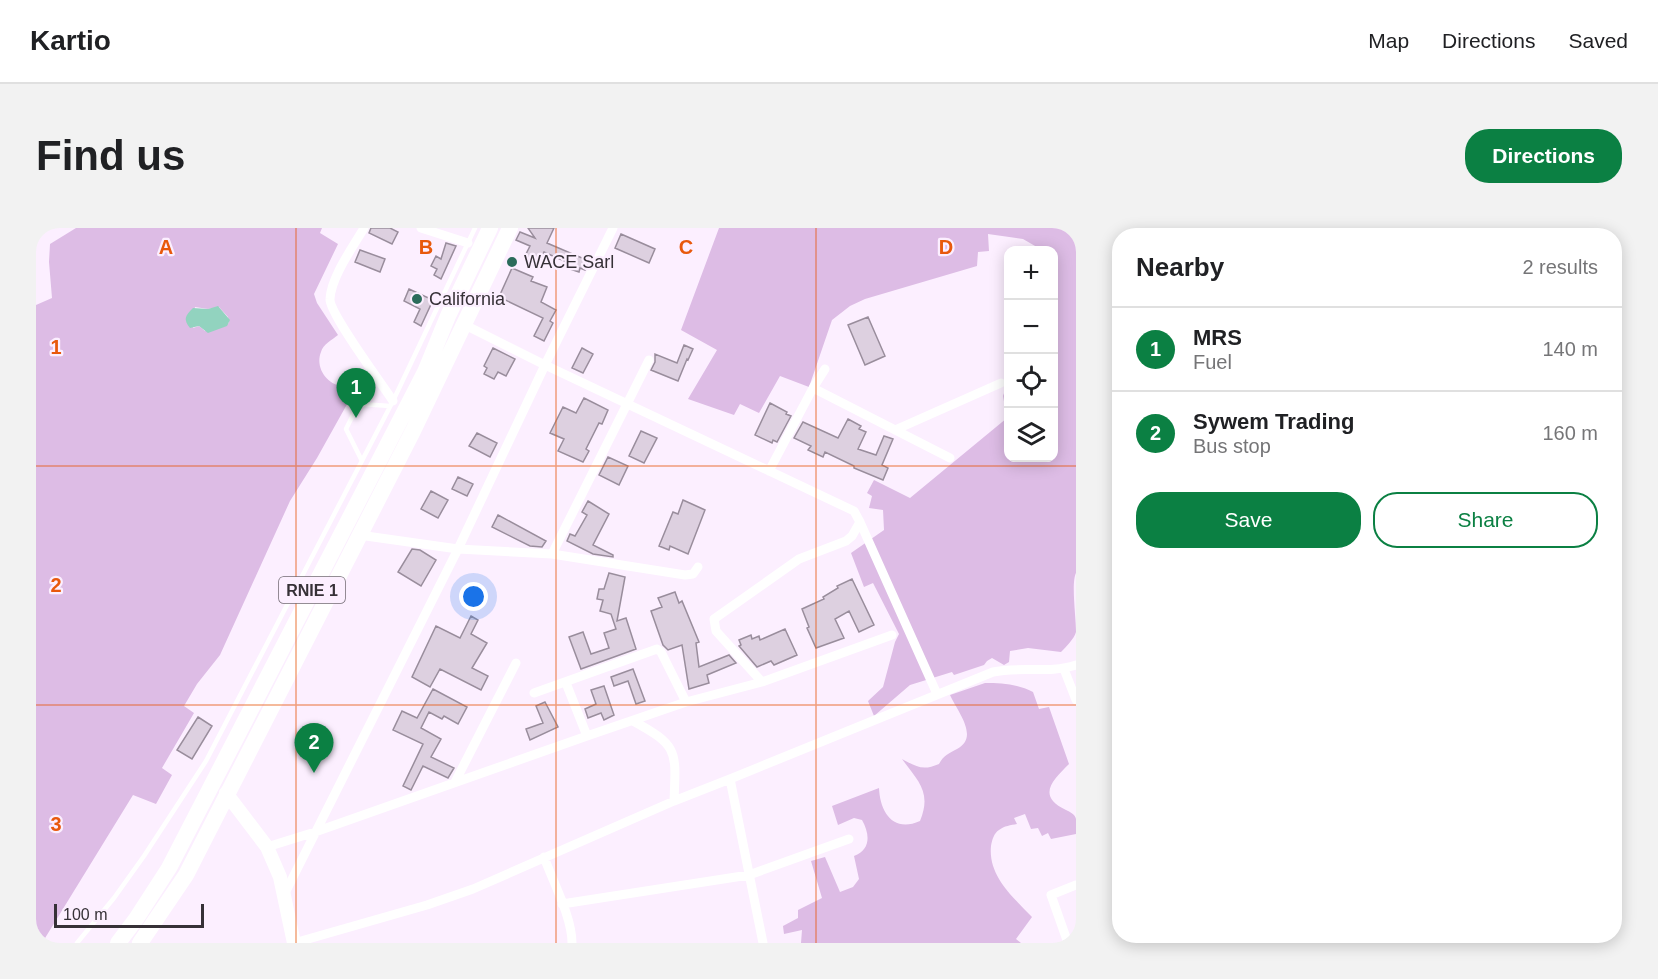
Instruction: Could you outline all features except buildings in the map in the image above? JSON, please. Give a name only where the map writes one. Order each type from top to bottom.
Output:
[{"type":"highway","name":"RNIE 1","points":[[118,943],[136,920],[175,857],[415,392],[490,228]]},
{"type":"highway","name":"RNIE 1","points":[[140,943],[186,875],[465,325],[510,228]]},
{"type":"main road","points":[[226,793],[267,847],[280,878],[293,943]]},
{"type":"street","points":[[364,228],[333,284],[329,301],[392,404]]},
{"type":"street","points":[[421,228],[468,243]]},
{"type":"street","points":[[284,895],[459,549],[545,365],[613,228]]},
{"type":"street","points":[[465,325],[854,511],[937,694]]},
{"type":"street","points":[[552,554],[649,360]]},
{"type":"street","points":[[769,471],[825,369]]},
{"type":"street","points":[[895,430],[1001,383]]},
{"type":"street","points":[[813,388],[950,458]]},
{"type":"street","points":[[762,681],[716,631],[714,619],[799,559],[846,541],[852,536],[860,522]]},
{"type":"street","points":[[359,535],[459,549],[552,554],[685,575],[693,574],[698,567]]},
{"type":"street","points":[[267,847],[686,702],[762,681],[892,635]]},
{"type":"street","points":[[534,693],[657,649],[661,652],[686,702]]},
{"type":"street","points":[[455,782],[516,663]]},
{"type":"street","points":[[293,943],[473,889],[674,801],[993,672],[1010,668],[1064,669],[1076,664]]},
{"type":"street","points":[[1064,669],[1076,700]]},
{"type":"street","points":[[567,682],[587,736]]},
{"type":"street","points":[[633,721],[654,732],[667,742],[674,752],[674,801]]},
{"type":"street","points":[[730,779],[763,943]]},
{"type":"street","points":[[562,904],[749,875],[849,839]]},
{"type":"street","points":[[544,857],[562,904],[572,943]]},
{"type":"street","points":[[1068,943],[1051,895],[1076,885]]},
{"type":"lane","points":[[77,943],[138,864],[206,761],[392,404],[475,228]]},
{"type":"lane","points":[[362,461],[346,429],[357,407],[361,404],[392,404]]},
{"type":"shaded area","points":[[76,228],[322,228],[320,233],[338,244],[314,294],[317,303],[338,335],[322,349],[319,358],[320,365],[325,377],[341,386],[348,386],[362,370],[365,372],[290,501],[220,655],[197,684],[184,706],[194,713],[162,768],[172,775],[156,804],[133,795],[42,943],[36,943],[36,305],[52,298],[50,244]],"holes":[[[195,307],[208,309],[219,307],[228,317],[229,323],[205,331],[199,326],[193,328]]]},
{"type":"shaded area","points":[[719,228],[1076,228],[1076,573],[1074,592],[1076,632],[1072,640],[1061,652],[1028,648],[1010,651],[1009,662],[1004,665],[992,658],[984,665],[954,675],[952,672],[910,685],[874,716],[868,701],[883,687],[899,634],[873,583],[864,587],[851,553],[884,530],[883,510],[869,508],[872,496],[867,493],[874,480],[910,498],[1004,420],[1004,462],[1058,462],[1058,246],[1035,246],[1023,239],[988,234],[989,251],[978,252],[977,266],[865,299],[850,306],[832,320],[809,387],[780,376],[759,413],[740,404],[734,415],[688,399],[717,350],[681,330]]},
{"type":"shaded area","points":[[218,306],[230,320],[227,326],[208,333],[199,326],[190,328],[186,322],[188,313],[193,308],[208,309]]},
{"type":"shaded area","points":[[985,683],[1009,684],[1027,689],[1033,692],[1039,709],[1049,707],[1069,764],[1053,782],[1050,794],[1057,805],[1075,816],[1076,834],[1051,839],[1048,833],[1042,836],[1038,828],[1031,829],[1025,814],[1014,818],[1017,824],[997,831],[992,841],[993,867],[1010,894],[1032,917],[1016,939],[1021,943],[801,943],[802,930],[784,934],[783,926],[798,918],[798,910],[822,898],[811,861],[825,857],[840,892],[853,887],[859,879],[854,856],[866,846],[865,825],[862,820],[854,818],[838,825],[832,806],[879,788],[882,805],[890,818],[902,824],[920,821],[924,802],[922,787],[902,759],[920,767],[929,767],[939,764],[946,755],[964,744],[967,738],[965,724],[950,695]]},
{"type":"place","name":"WACE Sarl","points":[[512,262]]},
{"type":"place","name":"California","points":[[417,299]]},
{"type":"place","name":"MRS","points":[[356,418]]},
{"type":"place","name":"Sywem Trading","points":[[314,773]]}]
